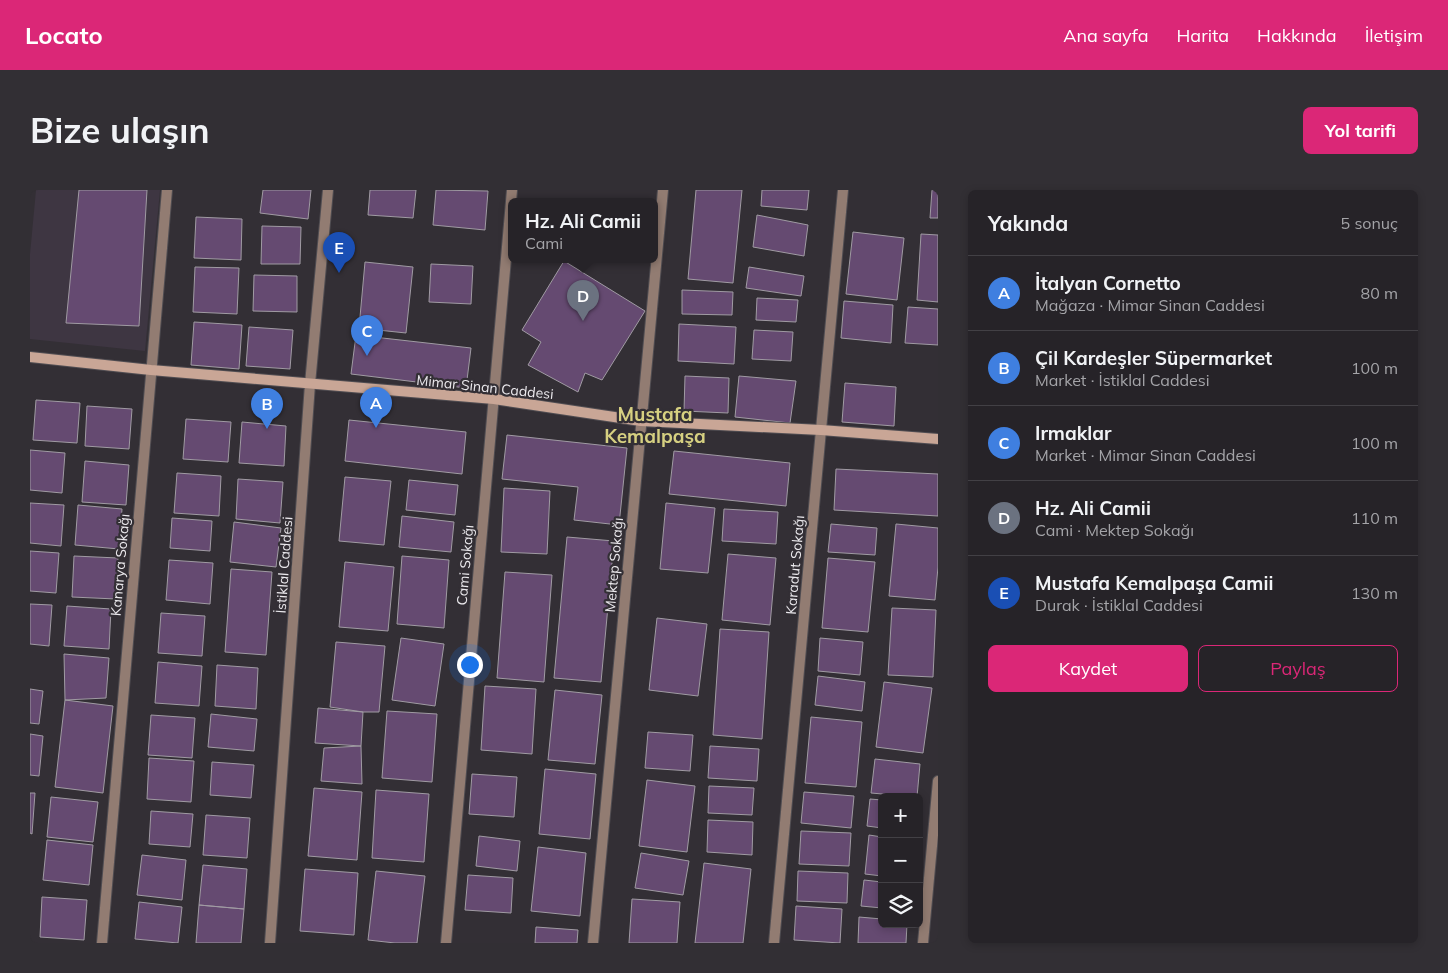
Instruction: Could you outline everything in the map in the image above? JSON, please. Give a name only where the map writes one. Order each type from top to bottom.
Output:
[{"type":"main road","name":"Mimar Sinan Caddesi","points":[[30,357],[151,370],[494,399],[641,421],[821,430],[938,439]]},
{"type":"street","name":"Kanarya Sokağı","points":[[102,943],[167,190]]},
{"type":"street","name":"İstiklal Caddesi","points":[[270,943],[310,384],[328,190]]},
{"type":"street","name":"Mektep Sokağı","points":[[658,242],[663,190]]},
{"type":"street","name":"Karadut Sokağı","points":[[774,943],[843,190]]},
{"type":"street","name":"Cami Sokağı","points":[[446,943],[508,236]]},
{"type":"street","name":"Mektep Sokağı","points":[[593,943],[656,263]]},
{"type":"street","points":[[923,943],[938,781]]},
{"type":"shaded area","points":[[36,190],[160,190],[145,351],[30,339],[30,254]]},
{"type":"building","points":[[79,190],[147,190],[139,326],[66,323]]},
{"type":"building","points":[[263,190],[311,190],[308,219],[260,213]]},
{"type":"building","points":[[370,190],[416,190],[413,218],[368,215]]},
{"type":"building","points":[[436,190],[488,191],[485,230],[433,225]]},
{"type":"building","points":[[696,190],[742,190],[733,283],[688,279]]},
{"type":"building","points":[[762,190],[809,190],[807,210],[761,206]]},
{"type":"building","points":[[932,190],[938,190],[938,218],[930,218]]},
{"type":"building","points":[[757,215],[808,225],[804,256],[753,247]]},
{"type":"building","points":[[196,217],[242,219],[241,260],[194,258]]},
{"type":"building","points":[[262,226],[301,227],[300,264],[261,264]]},
{"type":"building","points":[[853,232],[904,238],[897,300],[846,294]]},
{"type":"building","points":[[921,234],[938,235],[938,302],[917,300]]},
{"type":"building","points":[[365,262],[413,267],[406,333],[359,328]]},
{"type":"building","points":[[563,263],[567,263],[645,311],[602,380],[585,373],[578,392],[528,365],[541,342],[522,330]]},
{"type":"building","points":[[431,264],[473,266],[471,304],[429,302]]},
{"type":"building","points":[[195,267],[239,268],[237,314],[193,312]]},
{"type":"building","points":[[749,267],[804,276],[801,296],[746,288]]},
{"type":"building","points":[[254,275],[297,276],[297,312],[253,311]]},
{"type":"building","points":[[682,290],[733,292],[732,315],[682,314]]},
{"type":"building","points":[[757,298],[798,300],[796,322],[756,320]]},
{"type":"building","points":[[844,301],[893,305],[891,343],[841,338]]},
{"type":"building","points":[[908,307],[938,309],[938,345],[905,343]]},
{"type":"building","points":[[194,322],[242,325],[239,369],[191,365]]},
{"type":"building","points":[[679,324],[736,327],[734,364],[678,361]]},
{"type":"building","points":[[249,327],[293,330],[290,369],[246,366]]},
{"type":"building","points":[[754,330],[793,332],[791,361],[752,359]]},
{"type":"building","points":[[356,335],[471,348],[466,388],[351,374]]},
{"type":"building","points":[[685,376],[729,378],[728,413],[684,411]]},
{"type":"building","points":[[739,376],[796,381],[790,423],[735,417]]},
{"type":"building","points":[[845,383],[896,387],[894,426],[842,422]]},
{"type":"building","points":[[36,400],[80,403],[77,443],[33,440]]},
{"type":"building","points":[[87,406],[132,409],[129,449],[85,446]]},
{"type":"building","points":[[186,419],[231,422],[228,462],[183,459]]},
{"type":"building","points":[[349,420],[466,432],[462,474],[345,461]]},
{"type":"building","points":[[242,422],[286,426],[284,466],[239,463]]},
{"type":"building","points":[[507,435],[627,448],[619,525],[574,520],[578,487],[502,479]]},
{"type":"building","points":[[30,450],[65,453],[62,493],[30,490]]},
{"type":"building","points":[[674,451],[790,463],[786,506],[669,494]]},
{"type":"building","points":[[85,461],[129,465],[126,505],[82,502]]},
{"type":"building","points":[[836,469],[938,474],[938,516],[834,510]]},
{"type":"building","points":[[177,473],[221,476],[219,516],[174,513]]},
{"type":"building","points":[[345,477],[391,481],[384,545],[339,541]]},
{"type":"building","points":[[238,479],[283,482],[280,523],[236,519]]},
{"type":"building","points":[[409,480],[458,485],[455,515],[406,510]]},
{"type":"building","points":[[504,488],[550,491],[547,554],[501,552]]},
{"type":"building","points":[[30,503],[64,505],[61,546],[30,543]]},
{"type":"building","points":[[666,503],[715,508],[708,573],[660,569]]},
{"type":"building","points":[[78,505],[122,509],[119,549],[75,545]]},
{"type":"building","points":[[724,509],[778,512],[776,544],[722,541]]},
{"type":"building","points":[[402,516],[454,522],[451,552],[399,547]]},
{"type":"building","points":[[172,518],[212,521],[210,551],[170,548]]},
{"type":"building","points":[[234,522],[281,528],[276,567],[230,562]]},
{"type":"building","points":[[831,524],[877,528],[875,555],[828,552]]},
{"type":"building","points":[[896,524],[938,528],[938,567],[935,600],[889,596]]},
{"type":"building","points":[[567,537],[614,541],[601,682],[554,678]]},
{"type":"building","points":[[30,551],[59,553],[56,593],[30,591]]},
{"type":"building","points":[[728,554],[776,558],[770,625],[722,620]]},
{"type":"building","points":[[74,556],[118,558],[116,599],[72,597]]},
{"type":"building","points":[[402,556],[449,560],[444,628],[397,624]]},
{"type":"building","points":[[828,558],[875,562],[868,632],[822,628]]},
{"type":"building","points":[[169,560],[213,563],[210,604],[166,600]]},
{"type":"building","points":[[345,562],[394,567],[388,631],[339,627]]},
{"type":"building","points":[[231,569],[272,572],[266,655],[225,652]]},
{"type":"building","points":[[505,572],[552,575],[544,682],[497,678]]},
{"type":"building","points":[[30,604],[52,605],[49,646],[30,644]]},
{"type":"building","points":[[67,606],[111,609],[109,649],[64,646]]},
{"type":"building","points":[[892,608],[936,610],[933,677],[888,675]]},
{"type":"building","points":[[161,613],[205,616],[202,656],[158,653]]},
{"type":"building","points":[[657,618],[707,624],[698,696],[649,690]]},
{"type":"building","points":[[720,629],[769,632],[762,739],[713,735]]},
{"type":"building","points":[[401,638],[444,644],[435,706],[392,700]]},
{"type":"building","points":[[820,638],[863,642],[860,675],[818,671]]},
{"type":"building","points":[[336,642],[385,646],[379,712],[363,712],[330,707]]},
{"type":"building","points":[[64,654],[109,658],[106,698],[65,700]]},
{"type":"building","points":[[158,662],[202,666],[199,706],[155,703]]},
{"type":"building","points":[[217,665],[258,668],[256,709],[215,706]]},
{"type":"building","points":[[818,676],[865,682],[862,711],[815,705]]},
{"type":"building","points":[[884,682],[932,688],[923,753],[876,747]]},
{"type":"building","points":[[485,686],[536,689],[532,754],[481,750]]},
{"type":"building","points":[[30,689],[43,691],[39,724],[30,723]]},
{"type":"building","points":[[555,690],[602,695],[595,764],[548,760]]},
{"type":"building","points":[[65,700],[113,706],[103,793],[55,787]]},
{"type":"building","points":[[318,708],[363,712],[361,746],[315,743]]},
{"type":"building","points":[[387,711],[437,714],[432,782],[382,778]]},
{"type":"building","points":[[211,714],[257,719],[254,751],[208,747]]},
{"type":"building","points":[[151,715],[195,718],[192,758],[148,755]]},
{"type":"building","points":[[811,717],[862,722],[856,787],[805,783]]},
{"type":"building","points":[[648,732],[693,735],[690,771],[645,768]]},
{"type":"building","points":[[30,734],[43,736],[39,776],[30,775]]},
{"type":"building","points":[[361,746],[362,784],[321,781],[324,748]]},
{"type":"building","points":[[710,746],[759,749],[757,781],[708,778]]},
{"type":"building","points":[[149,758],[194,761],[191,802],[147,799]]},
{"type":"building","points":[[875,759],[920,764],[917,793],[871,793]]},
{"type":"building","points":[[212,762],[254,765],[251,798],[210,795]]},
{"type":"building","points":[[545,769],[596,774],[590,839],[539,834]]},
{"type":"building","points":[[472,774],[517,777],[514,817],[469,814]]},
{"type":"building","points":[[647,780],[695,786],[687,852],[639,846]]},
{"type":"building","points":[[709,786],[754,788],[752,815],[708,813]]},
{"type":"building","points":[[314,788],[362,792],[357,860],[308,856]]},
{"type":"building","points":[[376,790],[429,794],[424,862],[372,858]]},
{"type":"building","points":[[804,792],[854,796],[851,828],[801,823]]},
{"type":"building","points":[[30,793],[35,793],[32,834],[30,833]]},
{"type":"building","points":[[51,797],[98,802],[93,842],[47,837]]},
{"type":"building","points":[[870,799],[878,800],[878,827],[867,826]]},
{"type":"building","points":[[151,811],[193,814],[190,847],[149,844]]},
{"type":"building","points":[[206,815],[250,818],[247,858],[203,855]]},
{"type":"building","points":[[708,820],[753,822],[752,855],[707,852]]},
{"type":"building","points":[[801,831],[851,833],[849,866],[799,864]]},
{"type":"building","points":[[869,835],[878,836],[878,876],[865,874]]},
{"type":"building","points":[[479,836],[520,841],[517,871],[476,866]]},
{"type":"building","points":[[47,840],[93,845],[89,885],[43,880]]},
{"type":"building","points":[[538,847],[586,853],[580,916],[531,911]]},
{"type":"building","points":[[641,853],[689,861],[683,895],[635,888]]},
{"type":"building","points":[[142,855],[186,860],[182,900],[137,895]]},
{"type":"building","points":[[704,863],[751,869],[743,943],[695,943]]},
{"type":"building","points":[[203,865],[247,869],[244,909],[199,905]]},
{"type":"building","points":[[305,869],[358,873],[354,935],[300,931]]},
{"type":"building","points":[[376,871],[425,876],[417,943],[368,940]]},
{"type":"building","points":[[798,871],[848,873],[847,903],[797,901]]},
{"type":"building","points":[[468,875],[513,878],[511,913],[465,910]]},
{"type":"building","points":[[864,880],[878,882],[878,908],[861,906]]},
{"type":"building","points":[[42,897],[87,900],[84,940],[40,937]]},
{"type":"building","points":[[632,899],[680,902],[677,943],[629,943]]},
{"type":"building","points":[[139,902],[182,907],[178,943],[135,939]]},
{"type":"building","points":[[199,905],[244,909],[241,943],[196,943]]},
{"type":"building","points":[[796,906],[842,909],[840,943],[794,940]]},
{"type":"building","points":[[859,917],[878,919],[878,928],[907,928],[906,943],[858,943]]},
{"type":"building","points":[[536,927],[578,930],[577,943],[535,943]]},
{"type":"place","name":"Mustafa Kemalpaşa Camii","points":[[339,273]]},
{"type":"place","name":"Hz. Ali Camii","points":[[583,321]]},
{"type":"place","name":"Irmaklar","points":[[367,356]]},
{"type":"place","name":"İtalyan Cornetto","points":[[376,428]]},
{"type":"place","name":"Çil Kardeşler Süpermarket","points":[[267,429]]},
{"type":"district","name":"Mustafa Kemalpaşa","points":[[655,425]]}]
